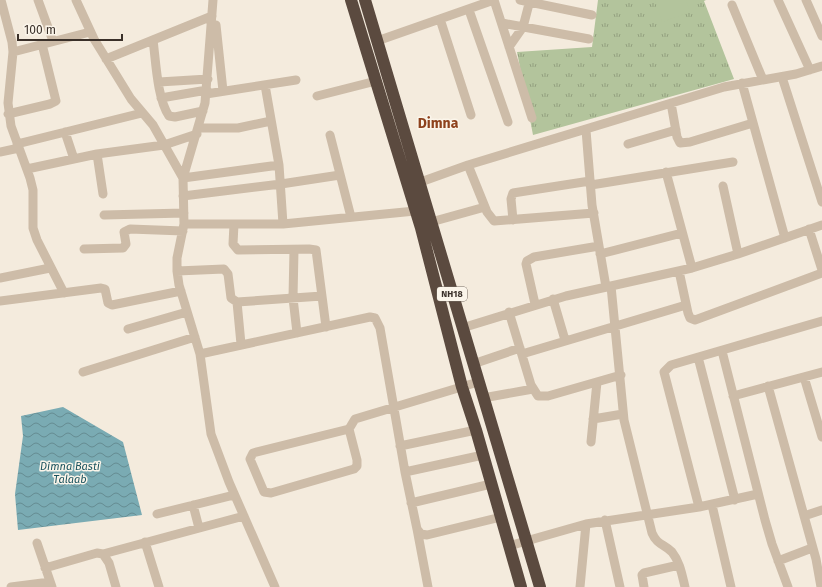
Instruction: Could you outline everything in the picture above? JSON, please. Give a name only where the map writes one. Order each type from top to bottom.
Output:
[{"type":"highway","name":"NH18","points":[[351,0],[376,81],[413,184],[431,222],[540,587]]},
{"type":"highway","name":"NH18","points":[[366,0],[413,184],[415,211],[462,387],[476,430],[521,587]]},
{"type":"street","points":[[1,0],[4,19],[13,52],[8,91],[8,114],[33,190],[33,228],[42,253],[64,293]]},
{"type":"street","points":[[38,0],[53,41]]},
{"type":"street","points":[[76,0],[90,32],[106,59],[142,113],[153,125],[183,178]]},
{"type":"street","points":[[213,0],[207,92],[198,131],[183,178],[184,227],[177,258],[177,270],[181,291],[200,354],[211,434],[234,494],[275,587]]},
{"type":"street","points":[[218,0],[217,33],[223,91]]},
{"type":"street","points":[[377,42],[494,0],[532,118]]},
{"type":"street","points":[[778,0],[810,70]]},
{"type":"street","points":[[806,0],[822,36]]},
{"type":"street","points":[[509,47],[522,27],[526,1],[592,15]]},
{"type":"street","points":[[732,5],[763,80]]},
{"type":"street","points":[[469,10],[508,122]]},
{"type":"street","points":[[106,59],[212,16]]},
{"type":"street","points":[[440,19],[472,115]]},
{"type":"street","points":[[502,23],[589,39]]},
{"type":"street","points":[[13,52],[90,32]]},
{"type":"street","points":[[152,40],[162,98],[169,116],[203,111]]},
{"type":"street","points":[[8,114],[50,104],[56,101],[42,44]]},
{"type":"street","points":[[413,184],[468,165],[671,103],[742,83],[782,77],[822,66]]},
{"type":"street","points":[[782,77],[822,202]]},
{"type":"street","points":[[159,82],[208,79]]},
{"type":"street","points":[[162,98],[296,80]]},
{"type":"street","points":[[317,96],[376,81]]},
{"type":"street","points":[[742,83],[785,238]]},
{"type":"street","points":[[264,85],[279,164],[283,224]]},
{"type":"street","points":[[671,103],[680,142],[685,143],[753,123]]},
{"type":"street","points":[[0,152],[65,132],[142,113]]},
{"type":"street","points":[[27,170],[97,154],[164,145],[198,131],[238,128],[271,121]]},
{"type":"street","points":[[586,130],[594,213],[600,250],[616,325],[623,414],[655,538],[658,543],[672,553],[679,565],[685,587]]},
{"type":"street","points":[[628,144],[676,130]]},
{"type":"street","points":[[65,132],[74,159]]},
{"type":"street","points":[[330,135],[351,217]]},
{"type":"street","points":[[97,154],[103,194]]},
{"type":"street","points":[[513,220],[511,199],[511,195],[513,193],[733,162]]},
{"type":"street","points":[[183,178],[279,164]]},
{"type":"street","points":[[468,165],[485,206],[494,221],[594,213]]},
{"type":"street","points":[[666,172],[692,268]]},
{"type":"street","points":[[183,196],[340,175]]},
{"type":"street","points":[[723,186],[738,254]]},
{"type":"street","points":[[431,222],[485,206]]},
{"type":"street","points":[[84,249],[123,248],[126,244],[124,232],[130,229],[234,224],[283,224],[415,211]]},
{"type":"street","points":[[104,216],[184,213]]},
{"type":"street","points":[[234,224],[233,244],[238,250],[294,250],[309,248],[316,250],[326,327]]},
{"type":"street","points":[[462,328],[554,299],[692,268],[822,225]]},
{"type":"street","points":[[679,271],[690,318],[695,320],[701,319],[822,271],[809,229]]},
{"type":"street","points":[[535,304],[526,264],[527,261],[534,257],[600,250],[682,234]]},
{"type":"street","points":[[294,250],[294,298],[297,333]]},
{"type":"street","points":[[0,278],[50,268]]},
{"type":"street","points":[[177,270],[224,269],[228,274],[231,298],[237,302],[322,296]]},
{"type":"street","points":[[0,301],[102,288],[105,289],[108,303],[112,305],[181,291]]},
{"type":"street","points":[[554,299],[566,340]]},
{"type":"street","points":[[237,302],[242,344]]},
{"type":"street","points":[[473,364],[566,340],[686,305]]},
{"type":"street","points":[[128,329],[187,312]]},
{"type":"street","points":[[510,312],[533,389],[538,396],[543,397],[621,375]]},
{"type":"street","points":[[200,354],[370,317],[375,318],[380,328],[395,406],[400,446],[417,529],[425,586]]},
{"type":"street","points":[[699,507],[664,372],[671,365],[822,321]]},
{"type":"street","points":[[83,372],[195,337]]},
{"type":"street","points":[[722,351],[758,494],[778,561],[788,587]]},
{"type":"street","points":[[698,357],[735,500]]},
{"type":"street","points":[[733,396],[822,372]]},
{"type":"street","points":[[804,376],[821,432]]},
{"type":"street","points":[[349,429],[357,460],[357,466],[354,469],[271,493],[264,492],[250,459],[253,453],[349,429],[355,419],[478,382]]},
{"type":"street","points":[[591,442],[597,382]]},
{"type":"street","points":[[768,386],[821,583]]},
{"type":"street","points":[[483,398],[533,389]]},
{"type":"street","points":[[594,419],[623,414]]},
{"type":"street","points":[[400,446],[476,430]]},
{"type":"street","points":[[405,472],[483,456]]},
{"type":"street","points":[[411,503],[491,484]]},
{"type":"street","points":[[157,514],[234,494]]},
{"type":"street","points":[[509,546],[605,520],[712,505],[758,494]]},
{"type":"street","points":[[193,505],[199,528]]},
{"type":"street","points":[[712,505],[730,587]]},
{"type":"street","points":[[804,516],[822,510]]},
{"type":"street","points":[[45,568],[97,553],[103,554],[244,516]]},
{"type":"street","points":[[417,529],[421,534],[427,535],[501,517]]},
{"type":"street","points":[[605,520],[620,587]]},
{"type":"street","points":[[580,587],[586,524]]},
{"type":"street","points":[[145,542],[159,587]]},
{"type":"street","points":[[11,587],[51,584],[37,543]]},
{"type":"street","points":[[778,561],[812,548]]},
{"type":"street","points":[[103,554],[108,563],[116,587]]},
{"type":"street","points":[[644,587],[642,575],[644,573],[679,565]]},
{"type":"green space","points":[[598,0],[706,0],[704,1],[734,79],[533,135],[517,52],[592,47]]},
{"type":"green space","points":[[655,0],[686,0],[690,12],[662,22]]},
{"type":"water","name":"Dimna Basti Talaab","points":[[63,407],[123,442],[142,515],[18,530],[15,494],[23,436],[21,416]]},
{"type":"district","name":"Dimna","points":[[438,123]]}]
